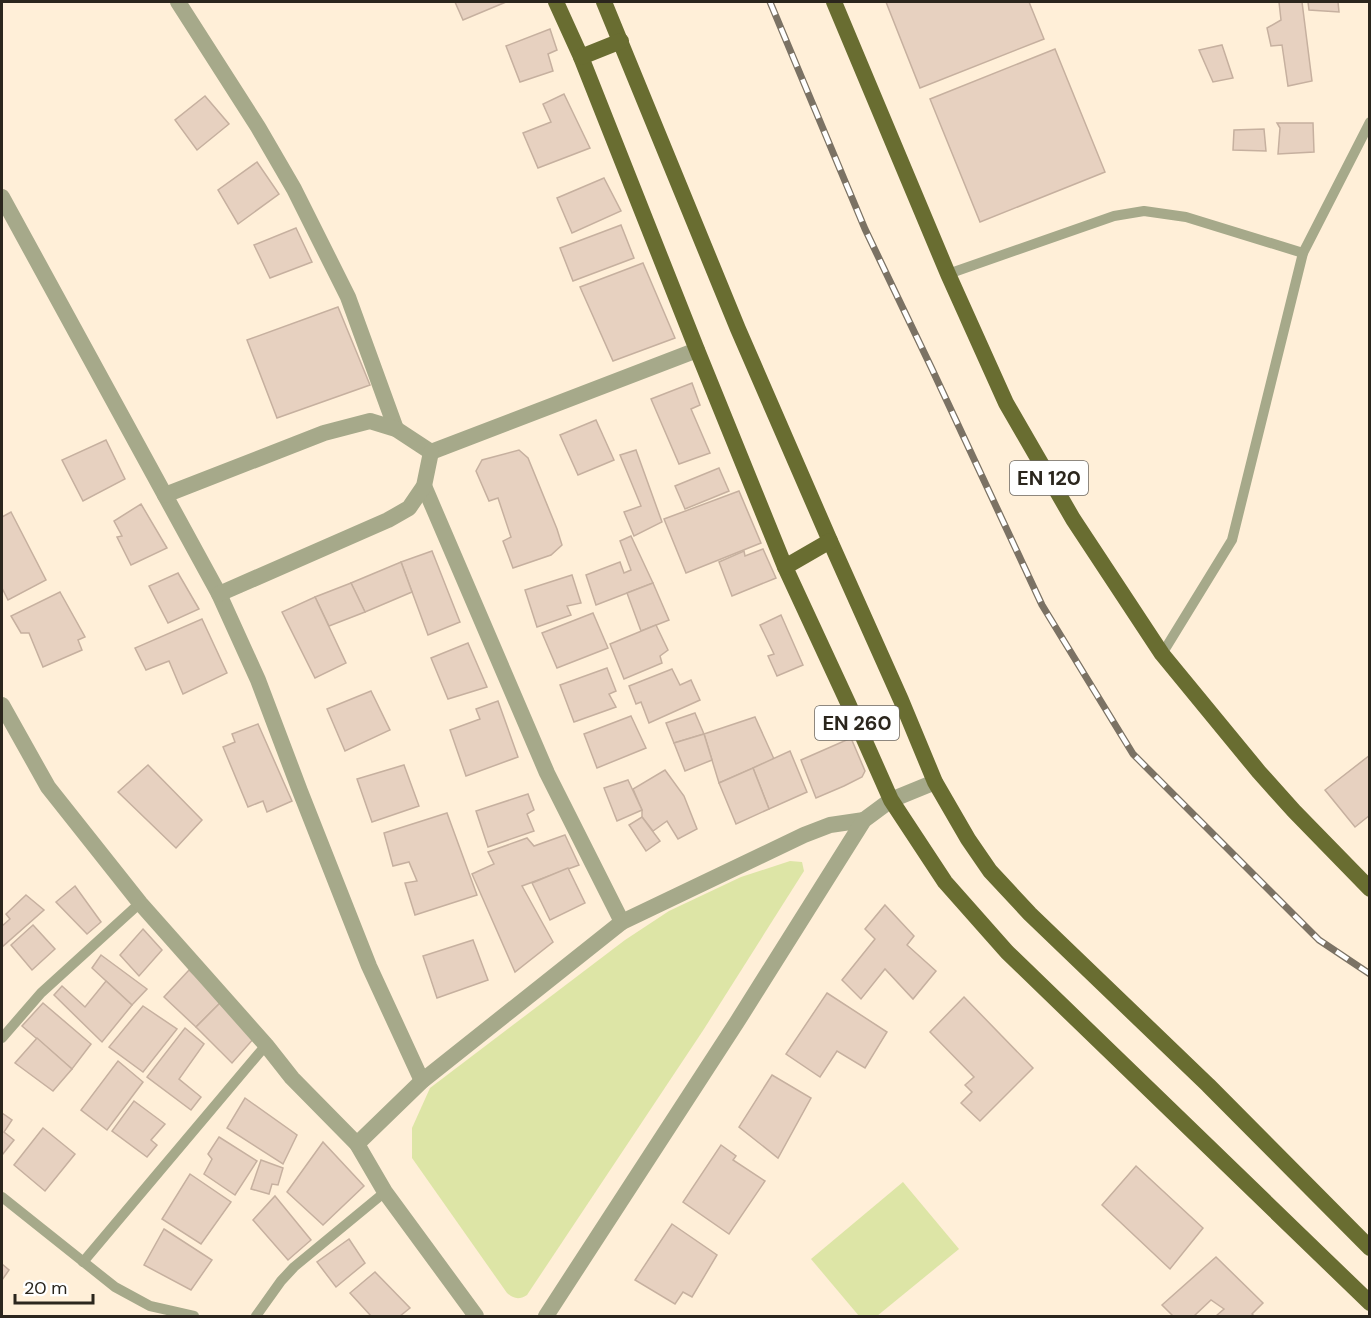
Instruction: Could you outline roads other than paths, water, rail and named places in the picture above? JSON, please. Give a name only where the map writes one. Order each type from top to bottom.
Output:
[{"type":"main road","name":"EN 260","points":[[556,2],[581,57],[785,567],[891,800],[945,882],[1007,952],[1370,1303]]},
{"type":"main road","name":"EN 260","points":[[604,2],[738,330],[935,782],[968,838],[990,871],[1030,914],[1208,1085],[1370,1248]]},
{"type":"main road","name":"EN 120","points":[[834,2],[948,274],[1006,403],[1073,519],[1162,654],[1258,772],[1370,889]]},
{"type":"main road","points":[[581,57],[621,41]]},
{"type":"main road","points":[[785,567],[830,541]]},
{"type":"street","points":[[178,2],[258,127],[294,189],[348,297],[396,429]]},
{"type":"street","points":[[2,197],[219,594],[258,680],[369,966],[422,1081]]},
{"type":"street","points":[[431,453],[697,350]]},
{"type":"street","points":[[165,495],[324,433],[370,422],[396,429],[431,453]]},
{"type":"street","points":[[219,594],[387,520],[409,508],[424,486],[431,453]]},
{"type":"street","points":[[424,486],[547,773],[622,921]]},
{"type":"street","points":[[2,705],[48,787],[140,903],[266,1045],[292,1078],[357,1144],[385,1192],[476,1317]]},
{"type":"street","points":[[546,1317],[864,820],[891,800],[935,782]]},
{"type":"street","points":[[357,1144],[422,1081],[622,921],[804,835],[830,825],[864,820]]},
{"type":"lane","points":[[1162,654],[1232,540],[1303,253],[1370,122]]},
{"type":"lane","points":[[948,274],[1114,216],[1144,212],[1186,217],[1303,253]]},
{"type":"lane","points":[[2,1038],[41,993],[140,903]]},
{"type":"lane","points":[[83,1262],[266,1045]]},
{"type":"lane","points":[[256,1317],[281,1281],[294,1267],[385,1192]]},
{"type":"lane","points":[[2,1197],[115,1287],[150,1306],[194,1317]]},
{"type":"railway","points":[[770,2],[865,229],[1042,605],[1133,754],[1319,940],[1370,974]]}]
